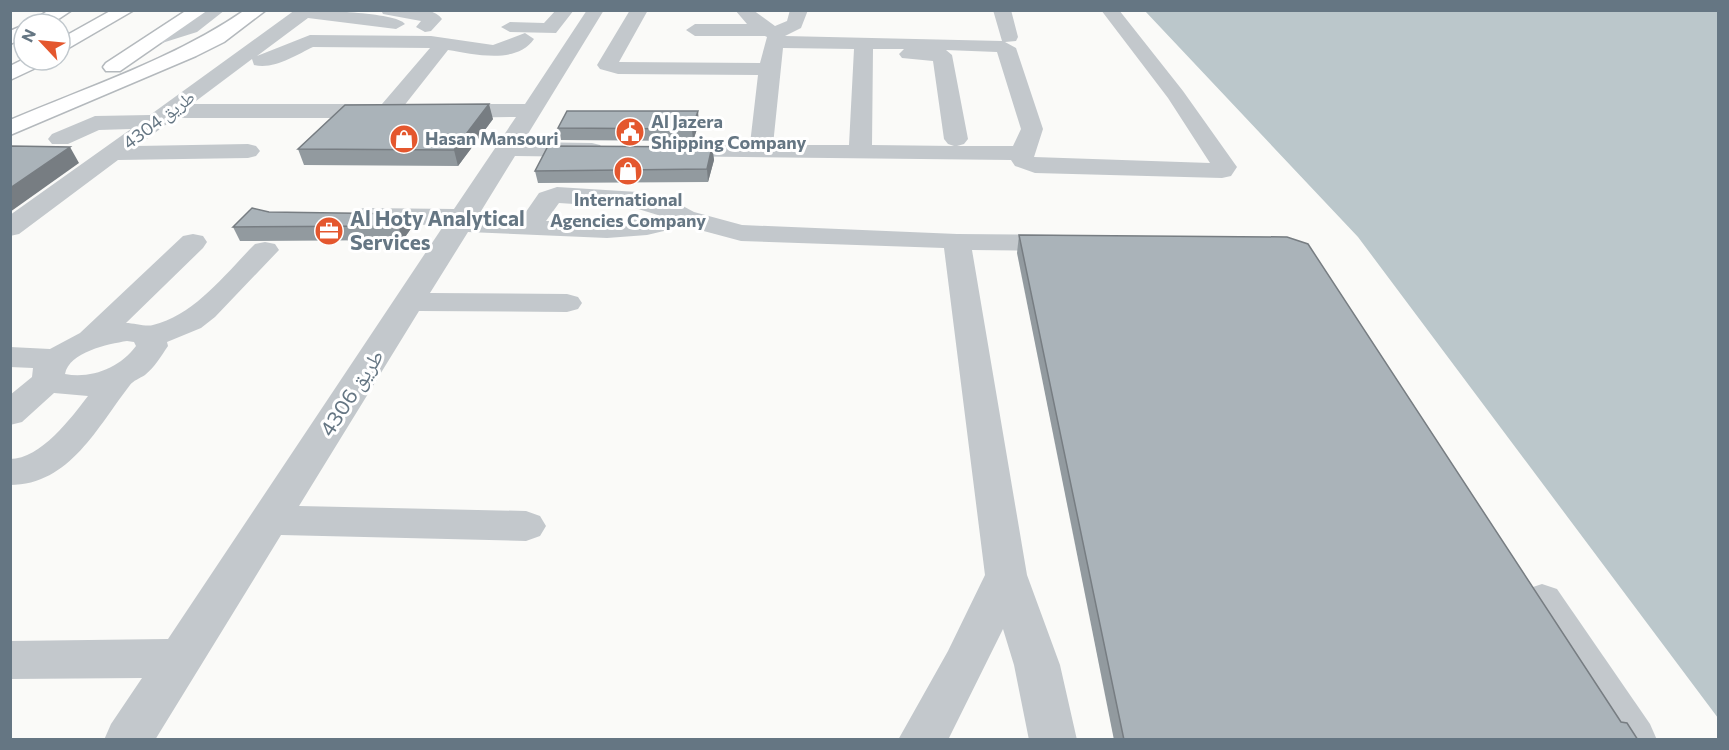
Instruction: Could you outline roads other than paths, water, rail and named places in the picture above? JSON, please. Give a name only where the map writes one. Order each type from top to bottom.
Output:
[{"type":"highway","points":[[72,24],[97,10]]},
{"type":"highway","points":[[72,40],[126,10]]},
{"type":"highway","points":[[10,120],[108,69],[162,37],[200,10]]},
{"type":"highway","points":[[10,128],[189,52],[218,38],[258,10]]},
{"type":"street","points":[[162,37],[191,28],[217,10]]},
{"type":"street","points":[[505,32],[524,10]]},
{"type":"street","points":[[238,62],[271,59],[310,41],[549,29],[566,10]]},
{"type":"street","name":"طريق 4306","points":[[128,740],[509,149],[533,108],[553,57],[596,10]]},
{"type":"street","points":[[639,10],[607,65],[618,68],[769,69]]},
{"type":"street","points":[[744,10],[748,17],[773,35]]},
{"type":"street","points":[[773,35],[795,24],[799,10]]},
{"type":"street","points":[[1002,10],[1009,37]]},
{"type":"street","points":[[864,49],[1006,48],[1032,129],[1024,146],[1023,161],[1035,166],[1222,171],[1225,167],[1176,95],[1109,10]]},
{"type":"street","points":[[306,11],[389,17],[408,13],[433,19],[437,36],[388,111]]},
{"type":"street","name":"طريق 4304","points":[[10,228],[306,11]]},
{"type":"street","points":[[389,17],[437,36],[493,51],[508,48],[525,39]]},
{"type":"street","points":[[695,30],[773,35],[864,49],[942,55],[956,139]]},
{"type":"street","points":[[505,32],[525,39],[553,57]]},
{"type":"street","points":[[761,152],[773,35]]},
{"type":"street","points":[[220,75],[226,61],[265,41]]},
{"type":"street","points":[[861,144],[864,49]]},
{"type":"street","points":[[60,139],[95,123],[165,116],[533,108]]},
{"type":"street","points":[[645,150],[761,152],[956,139],[1024,146]]},
{"type":"street","points":[[861,144],[1024,146]]},
{"type":"street","points":[[509,149],[610,150]]},
{"type":"street","points":[[115,153],[248,152]]},
{"type":"street","points":[[528,228],[548,198],[557,195],[638,200],[685,218],[754,234],[935,239],[957,242],[1096,243]]},
{"type":"street","points":[[345,216],[463,220],[528,228],[572,230],[637,228],[685,218]]},
{"type":"street","points":[[92,338],[193,242]]},
{"type":"street","points":[[957,242],[1006,575],[1037,665],[1053,740]]},
{"type":"street","points":[[150,338],[190,321],[204,311],[266,250]]},
{"type":"street","points":[[410,302],[567,303]]},
{"type":"street","points":[[10,357],[52,370],[59,385],[76,387],[117,377],[147,356],[152,346],[150,338],[141,333],[127,332],[92,338],[71,347],[52,370],[10,414]]},
{"type":"street","points":[[10,472],[35,468],[52,457],[111,393],[117,377]]},
{"type":"street","points":[[270,520],[526,526]]},
{"type":"street","points":[[922,740],[964,665],[1006,575]]},
{"type":"street","points":[[1529,581],[1633,740]]},
{"type":"street","points":[[10,660],[179,658]]},
{"type":"place","name":"Al Jazera Shipping Company","points":[[630,132]]},
{"type":"place","name":"Hasan Mansouri","points":[[404,139]]},
{"type":"place","name":"International Agencies Company","points":[[628,171]]},
{"type":"place","name":"Al Hoty Analytical Services","points":[[329,231]]}]
